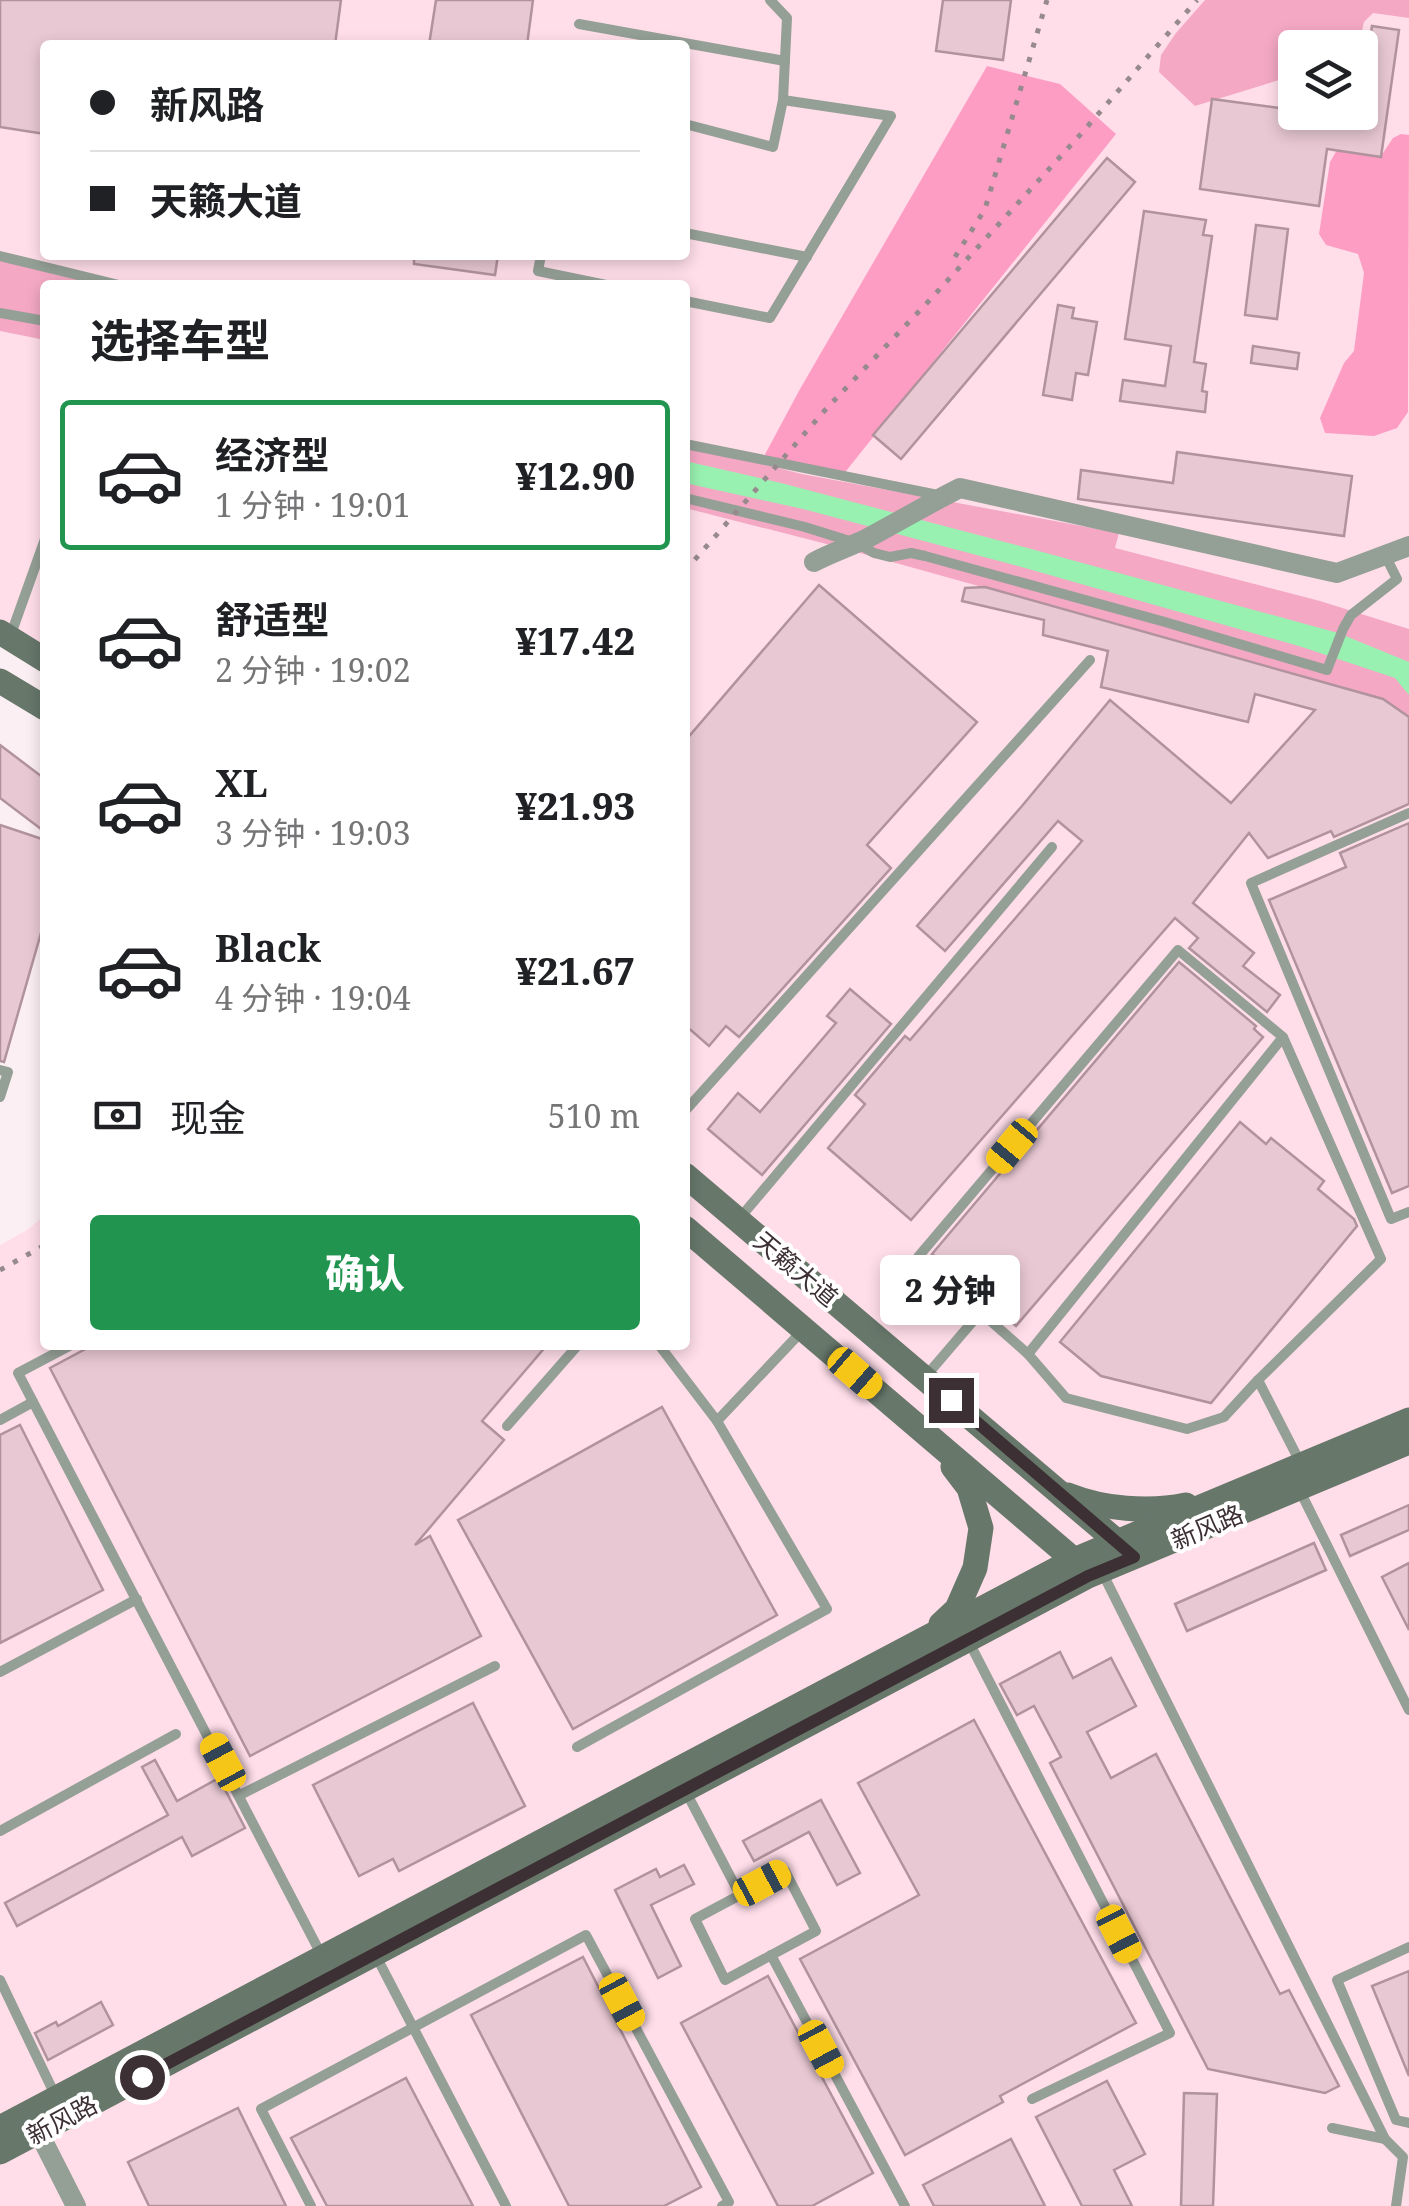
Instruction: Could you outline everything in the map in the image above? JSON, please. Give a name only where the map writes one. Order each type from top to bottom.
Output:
[{"type":"street","points":[[814,562],[960,488],[1337,573],[1409,546]]},
{"type":"street","points":[[5,635],[40,657]]},
{"type":"street","points":[[0,681],[40,705]]},
{"type":"street","name":"天籁大道","points":[[690,1179],[1126,1550]]},
{"type":"street","name":"天籁大道","points":[[690,1232],[1088,1569]]},
{"type":"street","name":"新风路","points":[[1126,1550],[1300,1477],[1409,1420]]},
{"type":"street","points":[[923,1640],[957,1609],[975,1568],[980,1528],[969,1488],[932,1439]]},
{"type":"street","name":"新风路","points":[[0,2128],[923,1640],[1088,1569],[1230,1495],[1409,1442]]},
{"type":"street","points":[[1058,1491],[1087,1502],[1168,1509],[1230,1495]]},
{"type":"street","name":"新风路","points":[[0,2152],[968,1640],[1088,1569]]},
{"type":"street","points":[[39,2133],[76,2206]]},
{"type":"lane","points":[[690,125],[773,147],[782,100],[787,18],[770,0]]},
{"type":"lane","points":[[579,24],[668,40]]},
{"type":"lane","points":[[690,44],[785,61]]},
{"type":"lane","points":[[690,302],[770,318],[891,116],[782,100]]},
{"type":"lane","points":[[690,234],[806,257]]},
{"type":"lane","points":[[0,256],[98,280]]},
{"type":"lane","points":[[539,260],[538,271],[582,280]]},
{"type":"lane","points":[[0,312],[40,320]]},
{"type":"lane","points":[[690,445],[944,496]]},
{"type":"lane","points":[[690,499],[860,542],[874,553],[890,558],[911,553],[925,556],[1326,670],[1351,615],[1397,579],[1386,555]]},
{"type":"lane","points":[[5,635],[40,550]]},
{"type":"lane","points":[[690,1105],[1090,660]]},
{"type":"lane","points":[[1409,813],[1252,883],[1391,1219],[1409,1212]]},
{"type":"lane","points":[[738,1220],[1052,847]]},
{"type":"lane","points":[[1178,950],[1284,1037],[1381,1259],[1224,1417],[1188,1429],[1066,1398],[1028,1354],[918,1257],[1178,950]]},
{"type":"lane","points":[[1028,1354],[1284,1037]]},
{"type":"lane","points":[[0,1070],[8,1072],[0,1098]]},
{"type":"lane","points":[[924,1378],[980,1313]]},
{"type":"lane","points":[[717,1420],[803,1329]]},
{"type":"lane","points":[[62,1350],[18,1373],[323,1957]]},
{"type":"lane","points":[[506,1426],[574,1350]]},
{"type":"lane","points":[[578,1746],[827,1609],[717,1420],[664,1350]]},
{"type":"lane","points":[[1258,1380],[1409,1710]]},
{"type":"lane","points":[[0,1420],[33,1402]]},
{"type":"lane","points":[[1088,1569],[1385,2139],[1403,2157],[1396,2206]]},
{"type":"lane","points":[[0,1672],[137,1600]]},
{"type":"lane","points":[[968,1640],[1170,2033],[1032,2099]]},
{"type":"lane","points":[[240,1795],[495,1666]]},
{"type":"lane","points":[[0,1831],[176,1734]]},
{"type":"lane","points":[[684,1789],[740,1895]]},
{"type":"lane","points":[[786,1871],[816,1931],[725,1980],[695,1919],[740,1895],[786,1871]]},
{"type":"lane","points":[[312,2206],[261,2109],[586,1935],[729,2202],[722,2206]]},
{"type":"lane","points":[[1409,1947],[1337,1980],[1396,2120],[1409,2123]]},
{"type":"lane","points":[[374,1953],[506,2206]]},
{"type":"lane","points":[[770,1955],[906,2206]]},
{"type":"lane","points":[[0,1980],[57,2098]]},
{"type":"lane","points":[[1332,2128],[1385,2139]]},
{"type":"shaded area","points":[[0,0],[1409,0],[1409,2206],[0,2206],[0,1245],[40,1219],[40,1350],[690,1350],[690,509],[842,548],[935,499],[802,474],[703,449],[690,466],[690,280],[40,280],[40,657],[0,633]]},
{"type":"shaded area","points":[[1205,0],[1409,0],[1409,18],[1373,13],[1362,30],[1278,30],[1278,80],[1195,106],[1159,72],[1161,55]]},
{"type":"shaded area","points":[[987,66],[1060,84],[1116,134],[842,476],[762,460],[800,389]]},
{"type":"shaded area","points":[[1409,135],[1408,412],[1397,428],[1374,436],[1325,433],[1320,418],[1344,363],[1354,351],[1364,273],[1358,254],[1326,245],[1319,234],[1330,162],[1337,150],[1381,156],[1393,138]]},
{"type":"shaded area","points":[[0,256],[98,280],[40,280],[40,339],[0,331]]},
{"type":"shaded area","points":[[690,445],[802,474],[1119,533],[1115,548],[1320,601],[1409,629],[1409,717],[1383,699],[690,509]]},
{"type":"shaded area","points":[[690,462],[781,483],[1338,633],[1409,662],[1409,695],[1395,678],[1302,647],[803,509],[690,484]]},
{"type":"building","points":[[0,0],[341,0],[336,40],[40,40],[40,133],[0,127]]},
{"type":"building","points":[[436,0],[533,0],[528,40],[430,40]]},
{"type":"building","points":[[943,0],[1011,0],[1003,60],[936,51]]},
{"type":"building","points":[[1372,26],[1399,30],[1381,157],[1327,149],[1319,206],[1200,189],[1212,99],[1278,108],[1278,130],[1378,130],[1378,30],[1371,30]]},
{"type":"building","points":[[1107,158],[1135,182],[901,459],[873,435]]},
{"type":"building","points":[[1144,211],[1206,220],[1203,235],[1212,236],[1194,362],[1206,364],[1202,391],[1207,392],[1205,412],[1120,401],[1123,380],[1165,386],[1171,346],[1125,339]]},
{"type":"building","points":[[1256,225],[1288,229],[1277,319],[1245,315]]},
{"type":"building","points":[[414,260],[497,260],[495,275],[414,264]]},
{"type":"building","points":[[1058,305],[1074,308],[1072,318],[1097,322],[1088,375],[1076,373],[1072,400],[1043,395]]},
{"type":"building","points":[[1253,346],[1299,353],[1297,369],[1251,363]]},
{"type":"building","points":[[1177,452],[1352,476],[1344,536],[1078,499],[1081,470],[1173,483]]},
{"type":"building","points":[[819,585],[977,722],[867,845],[891,868],[739,1037],[726,1026],[709,1046],[690,1029],[690,735]]},
{"type":"building","points":[[985,587],[1383,699],[1409,717],[1409,804],[1334,837],[1331,831],[1268,858],[1249,833],[1193,903],[1254,953],[1243,966],[1280,995],[1267,1012],[1189,948],[1198,938],[1175,918],[911,1220],[828,1148],[865,1104],[855,1095],[905,1036],[910,1040],[1082,841],[1058,821],[945,951],[917,926],[1110,700],[1231,803],[1315,710],[1255,694],[1248,722],[1101,687],[1108,651],[1043,635],[1044,620],[962,601],[965,588]]},
{"type":"building","points":[[0,745],[40,775],[40,828],[0,798]]},
{"type":"building","points":[[1409,823],[1409,1186],[1392,1193],[1269,900],[1346,867],[1340,853]]},
{"type":"building","points":[[0,825],[40,838],[40,936],[4,1062],[0,1061]]},
{"type":"building","points":[[1179,962],[1256,1026],[1254,1029],[1263,1037],[1016,1326],[932,1254]]},
{"type":"building","points":[[850,989],[891,1024],[762,1175],[708,1129],[738,1093],[760,1112],[836,1023],[827,1016]]},
{"type":"building","points":[[1240,1122],[1266,1144],[1271,1138],[1324,1181],[1318,1189],[1354,1219],[1357,1226],[1211,1403],[1101,1376],[1060,1342]]},
{"type":"building","points":[[84,1350],[543,1350],[482,1421],[504,1440],[415,1545],[430,1536],[481,1636],[250,1756],[50,1368]]},
{"type":"building","points":[[662,1407],[777,1615],[573,1729],[458,1520]]},
{"type":"building","points":[[20,1425],[103,1590],[0,1643],[0,1435]]},
{"type":"building","points":[[1409,1505],[1409,1530],[1350,1556],[1341,1535]]},
{"type":"building","points":[[1314,1543],[1326,1570],[1187,1631],[1175,1604]]},
{"type":"building","points":[[1409,1563],[1409,1630],[1382,1577]]},
{"type":"building","points":[[1060,1652],[1073,1678],[1111,1658],[1136,1706],[1087,1732],[1111,1778],[1156,1754],[1280,1994],[1289,1990],[1339,2086],[1325,2093],[1208,2069],[1050,1763],[1061,1757],[1034,1706],[1017,1715],[1000,1684]]},
{"type":"building","points":[[473,1703],[525,1806],[399,1871],[393,1859],[359,1876],[313,1785]]},
{"type":"building","points":[[974,1720],[1136,2023],[1000,2096],[1003,2102],[905,2155],[800,1959],[919,1895],[858,1783]]},
{"type":"building","points":[[155,1760],[177,1801],[219,1778],[245,1828],[192,1856],[182,1837],[17,1926],[5,1903],[168,1815],[142,1767]]},
{"type":"building","points":[[821,1800],[860,1873],[837,1885],[809,1832],[754,1861],[743,1841]]},
{"type":"building","points":[[684,1865],[694,1884],[651,1905],[681,1966],[658,1978],[615,1890],[656,1869],[660,1877]]},
{"type":"building","points":[[583,1957],[701,2187],[664,2206],[569,2206],[471,2015]]},
{"type":"building","points":[[1409,1971],[1409,2076],[1372,1986]]},
{"type":"building","points":[[768,1976],[873,2173],[812,2206],[778,2206],[681,2023]]},
{"type":"building","points":[[101,2002],[113,2025],[48,2060],[35,2033],[56,2022],[58,2026]]},
{"type":"building","points":[[406,2078],[473,2206],[327,2206],[291,2138]]},
{"type":"building","points":[[1107,2081],[1145,2154],[1114,2170],[1132,2206],[1082,2206],[1036,2117]]},
{"type":"building","points":[[1184,2093],[1217,2094],[1213,2206],[1181,2206]]},
{"type":"building","points":[[238,2108],[286,2206],[149,2206],[128,2162]]},
{"type":"building","points":[[1011,2139],[1045,2206],[934,2206],[923,2185]]},
{"type":"railway","points":[[955,257],[985,209],[1047,0]]},
{"type":"railway","points":[[690,565],[826,409],[1080,135],[1197,0]]},
{"type":"railway","points":[[0,1270],[40,1248]]},
{"type":"route","points":[[142,2077],[1088,1576],[1134,1557],[951,1400]]}]
